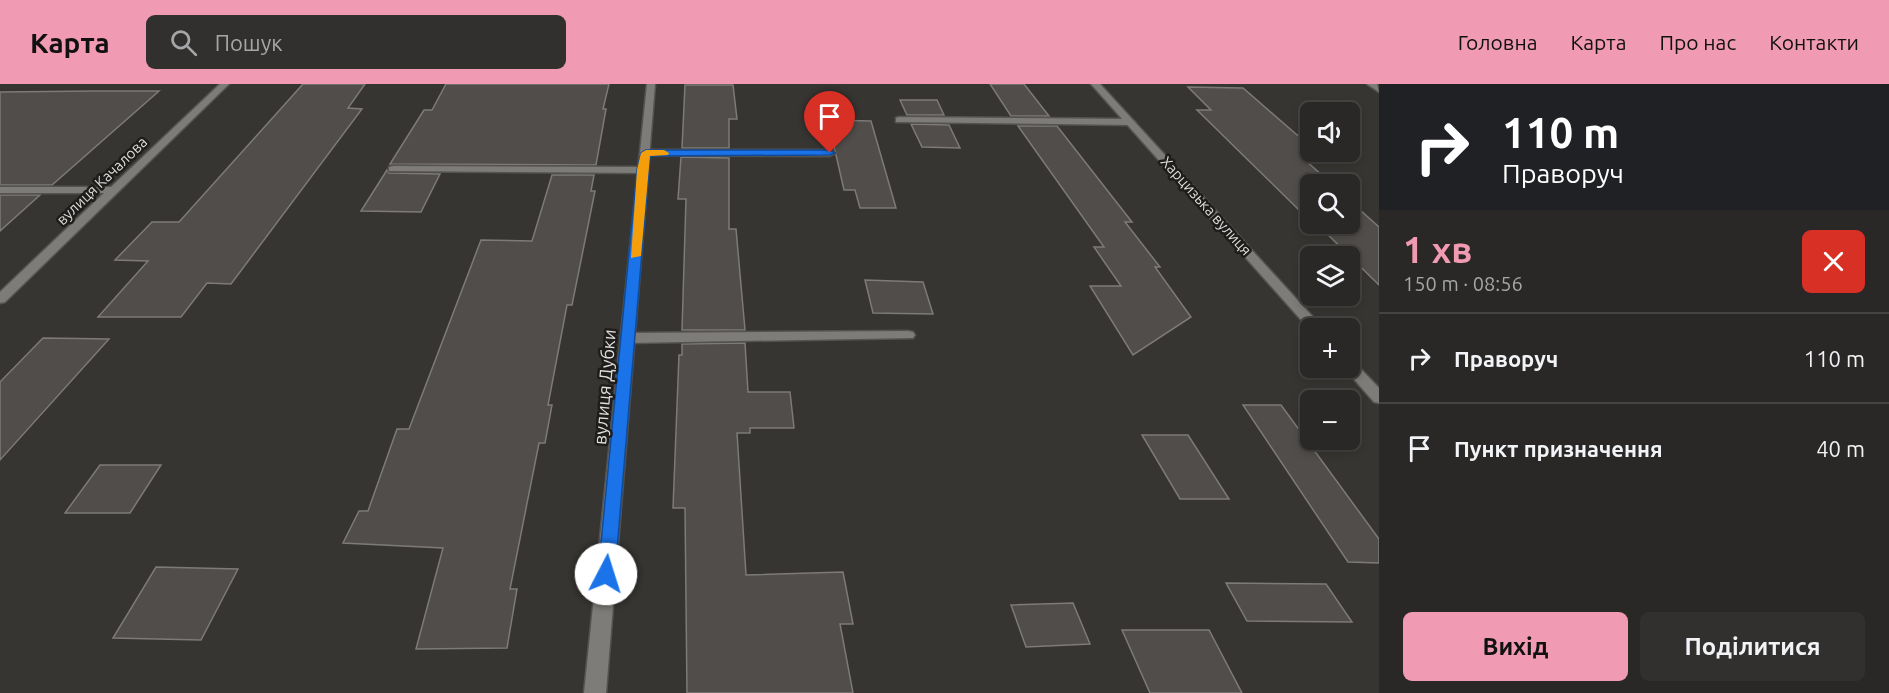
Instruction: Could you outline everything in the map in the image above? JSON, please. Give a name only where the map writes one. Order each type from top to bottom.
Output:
[{"type":"street","name":"вулиця Качалова","points":[[0,299],[225,84]]},
{"type":"street","name":"вулиця Дубки","points":[[595,693],[651,84]]},
{"type":"street","name":"Харцизька вулиця","points":[[1095,84],[1307,318]]},
{"type":"street","points":[[1371,84],[1379,89]]},
{"type":"street","points":[[899,120],[1130,122]]},
{"type":"street","points":[[646,153],[830,153]]},
{"type":"street","points":[[393,169],[642,170]]},
{"type":"street","points":[[0,190],[114,190]]},
{"type":"street","points":[[629,338],[908,335]]},
{"type":"street","points":[[1360,377],[1379,398]]},
{"type":"building","points":[[303,84],[365,84],[348,108],[362,109],[231,284],[207,283],[181,317],[98,317],[148,261],[115,260],[152,222],[179,222]]},
{"type":"building","points":[[446,84],[609,84],[603,109],[606,109],[596,165],[390,164],[424,110],[432,110]]},
{"type":"building","points":[[990,84],[1024,84],[1049,116],[1011,116]]},
{"type":"building","points":[[685,85],[733,85],[737,119],[729,119],[729,148],[682,148]]},
{"type":"building","points":[[1188,87],[1243,88],[1300,137],[1300,162],[1307,162],[1321,174],[1300,174],[1300,209],[1197,110],[1211,110]]},
{"type":"building","points":[[159,91],[52,185],[0,185],[0,92]]},
{"type":"building","points":[[900,100],[937,100],[944,115],[907,115]]},
{"type":"building","points":[[828,120],[871,121],[896,208],[860,208],[855,190],[844,190]]},
{"type":"building","points":[[911,124],[949,125],[960,148],[922,147]]},
{"type":"building","points":[[1018,126],[1057,126],[1132,222],[1125,222],[1160,267],[1155,267],[1191,317],[1133,355],[1090,286],[1121,286],[1094,247],[1104,247]]},
{"type":"building","points":[[681,157],[729,158],[729,229],[736,229],[745,330],[682,330],[686,199],[678,199]]},
{"type":"building","points":[[387,170],[389,173],[440,174],[421,212],[361,211]]},
{"type":"building","points":[[552,175],[594,175],[591,191],[595,191],[572,305],[567,305],[548,405],[552,405],[545,443],[539,443],[510,589],[517,589],[507,648],[416,649],[443,548],[343,543],[359,511],[368,511],[397,429],[409,429],[481,240],[532,241]]},
{"type":"building","points":[[0,195],[40,195],[0,231]]},
{"type":"building","points":[[1360,210],[1379,227],[1379,285],[1360,266],[1360,246],[1339,246],[1327,234],[1360,234]]},
{"type":"building","points":[[865,280],[923,282],[933,314],[873,313]]},
{"type":"building","points":[[43,338],[109,339],[0,460],[0,382]]},
{"type":"building","points":[[745,343],[748,392],[790,392],[794,428],[750,428],[750,433],[737,433],[746,575],[843,572],[853,624],[840,624],[853,693],[687,693],[685,508],[673,508],[679,355],[682,355],[682,344]]},
{"type":"building","points":[[1243,405],[1281,405],[1300,431],[1300,450],[1314,450],[1379,539],[1379,563],[1348,562]]},
{"type":"building","points":[[1142,435],[1188,435],[1229,499],[1180,499]]},
{"type":"building","points":[[100,465],[161,465],[130,513],[65,513]]},
{"type":"building","points":[[156,567],[238,569],[201,640],[113,638]]},
{"type":"building","points":[[1226,583],[1326,584],[1352,622],[1247,621]]},
{"type":"building","points":[[1073,603],[1090,644],[1026,647],[1011,605]]},
{"type":"building","points":[[1122,630],[1209,630],[1242,693],[1150,693]]},
{"type":"slow traffic","points":[[635,256],[642,170],[646,153],[664,153]]},
{"type":"route","points":[[606,574],[629,338],[642,170],[646,153],[830,153]]}]
